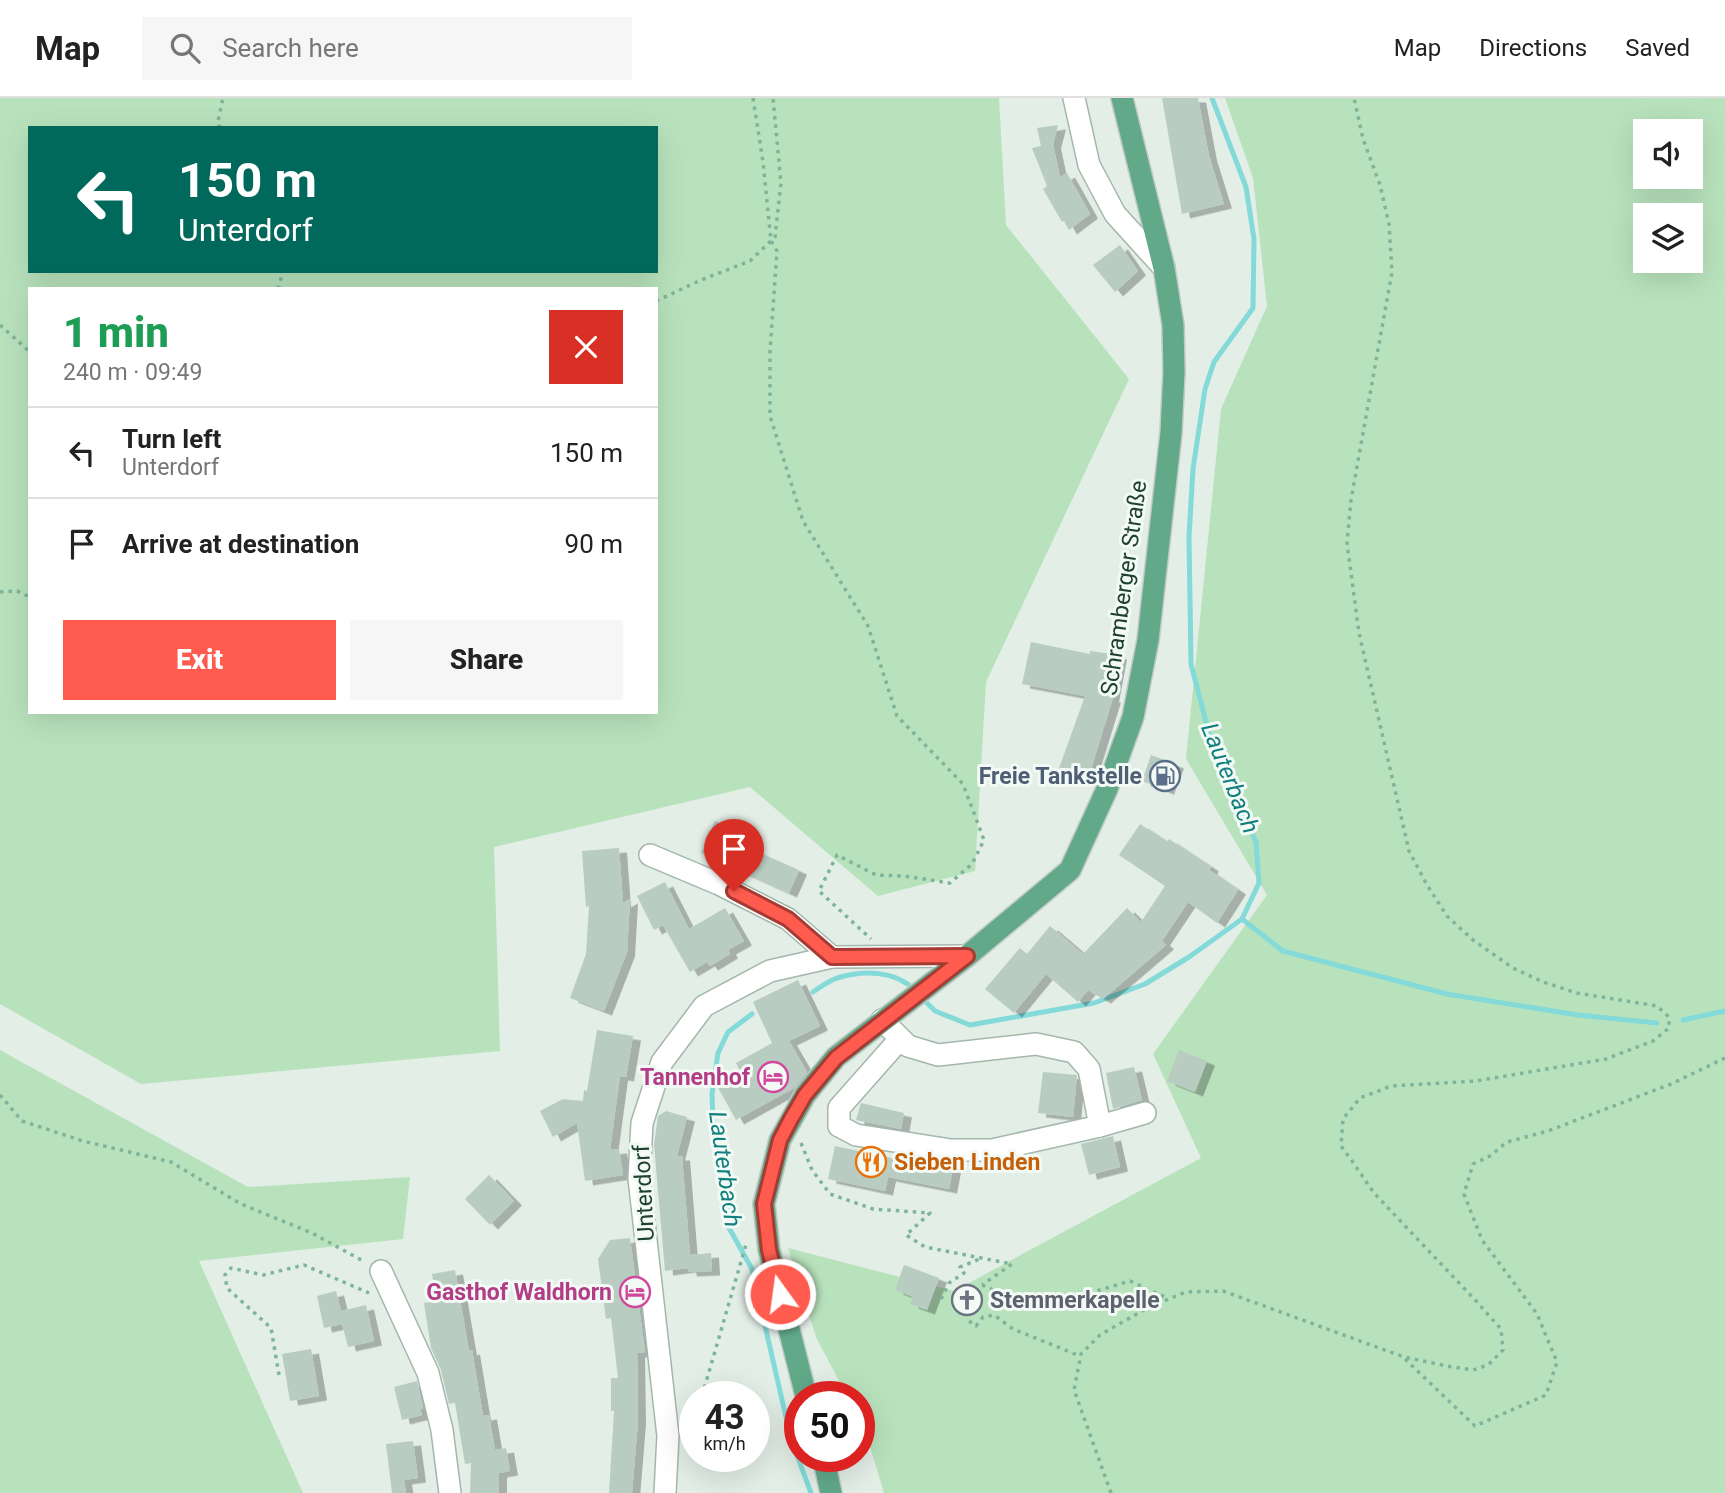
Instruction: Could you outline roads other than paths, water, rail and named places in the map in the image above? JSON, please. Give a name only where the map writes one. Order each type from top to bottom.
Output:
[{"type":"main road","name":"Schramberger Straße","points":[[802,1381],[769,1250],[764,1204],[780,1140],[805,1095],[836,1058],[967,956],[1070,870],[1107,789],[1133,717],[1148,640],[1171,433],[1174,372],[1173,325],[1164,268],[1122,98]]},
{"type":"main road","points":[[826,1472],[831,1493]]},
{"type":"street","points":[[1074,98],[1089,165],[1115,214],[1164,268]]},
{"type":"street","points":[[650,855],[719,884],[788,919],[832,957]]},
{"type":"street","name":"Unterdorf","points":[[665,1493],[668,1436],[640,1189],[642,1123],[662,1062],[704,1006],[770,971],[832,957],[967,956]]},
{"type":"street","points":[[882,1020],[908,1046],[938,1055],[1037,1044],[1074,1052],[1089,1069],[1100,1126]]},
{"type":"street","points":[[900,1039],[839,1108],[839,1126],[856,1136],[951,1150],[992,1150],[1145,1113]]},
{"type":"street","points":[[381,1271],[428,1373],[442,1430],[450,1493]]},
{"type":"waterway","name":"Lauterbach","points":[[922,998],[935,1011],[970,1025],[1094,1003],[1145,984],[1242,919],[1259,883],[1256,842],[1213,749],[1191,664],[1189,536],[1193,469],[1205,389],[1214,362],[1253,308],[1254,239],[1246,187],[1212,98]]},
{"type":"waterway","points":[[1242,919],[1283,951],[1447,994],[1578,1015],[1657,1023]]},
{"type":"waterway","name":"Lauterbach","points":[[813,992],[837,978],[868,973],[899,979],[916,991]]},
{"type":"waterway","points":[[1683,1020],[1725,1011]]},
{"type":"waterway","name":"Lauterbach","points":[[752,1014],[728,1032],[718,1053],[712,1094],[713,1121],[727,1179],[728,1226],[752,1269],[791,1439],[811,1493]]},
{"type":"place","name":"Freie Tankstelle","points":[[1165,776]]},
{"type":"place","name":"Tannenhof","points":[[773,1077]]},
{"type":"place","name":"Sieben Linden","points":[[871,1162]]},
{"type":"place","name":"Gasthof Waldhorn","points":[[635,1292]]},
{"type":"place","name":"Stemmerkapelle","points":[[967,1300]]}]
